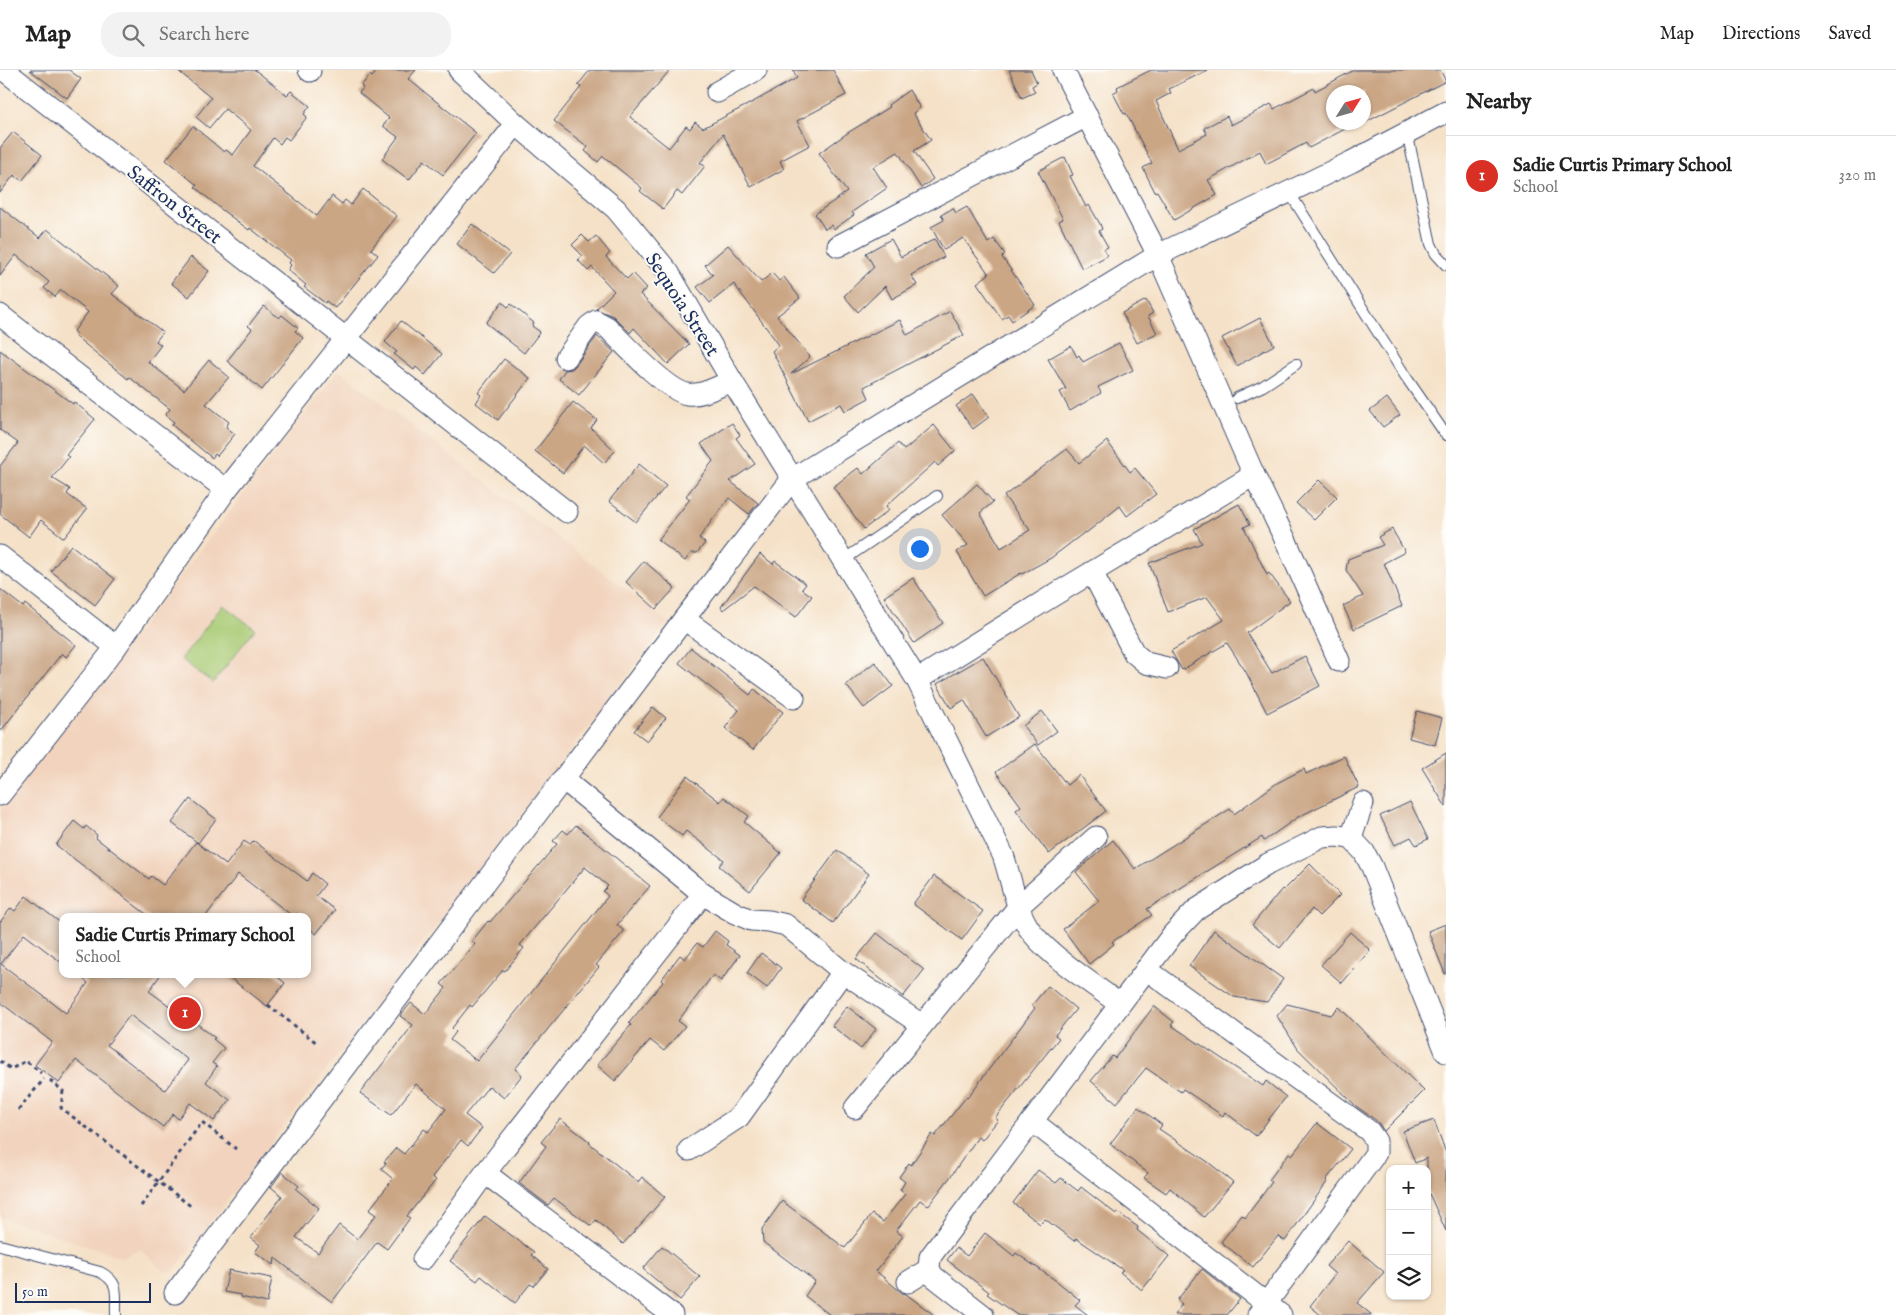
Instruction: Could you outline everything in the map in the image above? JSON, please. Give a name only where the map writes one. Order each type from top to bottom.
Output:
[{"type":"street","name":"Saffron Street","points":[[4,70],[567,512]]},
{"type":"street","name":"Sequoia Street","points":[[459,70],[516,124],[616,209],[669,273],[732,381],[917,680],[1002,855],[1028,928],[1046,948],[1119,1004]]},
{"type":"street","points":[[717,92],[756,70]]},
{"type":"street","points":[[1062,70],[1158,255],[1254,475],[1286,541],[1339,661]]},
{"type":"street","points":[[175,1293],[792,479],[1158,255],[1289,192],[1446,112]]},
{"type":"street","points":[[838,246],[1086,116]]},
{"type":"street","points":[[1,791],[116,647],[226,490],[345,337],[516,124]]},
{"type":"street","points":[[0,315],[226,490]]},
{"type":"street","points":[[566,358],[589,326],[596,321],[607,327],[664,381],[686,394],[701,394],[732,381]]},
{"type":"street","points":[[917,680],[1254,475]]},
{"type":"street","points":[[0,556],[116,647]]},
{"type":"street","points":[[1092,572],[1134,653],[1146,663],[1167,668]]},
{"type":"street","points":[[684,619],[794,698]]},
{"type":"street","points":[[563,779],[703,894],[751,920],[769,921],[786,925],[843,972],[922,1025]]},
{"type":"street","points":[[1350,838],[1363,804]]},
{"type":"street","points":[[983,1315],[933,1276],[928,1269],[930,1258],[1173,934],[1196,910],[1260,869],[1322,837],[1337,836],[1350,838],[1364,852],[1372,866],[1446,1052]]},
{"type":"street","points":[[855,1108],[1019,906],[1096,837]]},
{"type":"street","points":[[423,1259],[485,1173],[703,894]]},
{"type":"street","points":[[1032,1121],[1269,1311],[1376,1153],[1376,1141],[1369,1131],[1146,969]]},
{"type":"street","points":[[688,1150],[740,1118],[843,972]]},
{"type":"street","points":[[485,1173],[672,1315]]},
{"type":"street","points":[[908,1282],[928,1269]]},
{"type":"lane","points":[[1407,132],[1431,244],[1436,254],[1446,265]]},
{"type":"lane","points":[[1289,192],[1406,377],[1446,435]]},
{"type":"lane","points":[[1237,398],[1263,386],[1296,364]]},
{"type":"lane","points":[[842,561],[937,496]]},
{"type":"lane","points":[[0,1245],[100,1272],[111,1278],[115,1288],[116,1315]]},
{"type":"path","points":[[268,1004],[317,1043]]},
{"type":"path","points":[[0,1061],[10,1069],[26,1061],[41,1073]]},
{"type":"path","points":[[18,1110],[44,1079]]},
{"type":"path","points":[[50,1080],[63,1091],[61,1108],[192,1207]]},
{"type":"path","points":[[141,1206],[202,1122],[236,1149]]},
{"type":"shaded area","points":[[339,370],[668,622],[172,1273],[164,1271],[141,1250],[132,1252],[124,1258],[0,1217],[0,810]]},
{"type":"green space","points":[[223,605],[255,629],[213,683],[181,659]]},
{"type":"building","points":[[30,70],[69,70],[81,79],[67,98]]},
{"type":"building","points":[[177,70],[255,70],[287,95],[291,91],[310,106],[304,114],[307,117],[289,140],[285,137],[280,144],[273,138],[253,166],[317,216],[332,196],[342,204],[345,200],[351,205],[363,189],[397,216],[371,249],[378,255],[335,308],[304,287],[306,285],[288,270],[291,260],[250,228],[249,230],[222,210],[195,187],[197,185],[166,160],[193,126],[224,152],[226,150],[233,155],[251,130],[225,109],[209,128],[196,117],[211,98]]},
{"type":"building","points":[[378,70],[416,70],[408,79],[476,133],[443,175],[424,160],[409,180],[382,159],[398,137],[383,126],[389,118],[359,93],[363,88],[361,86],[370,75],[372,77]]},
{"type":"building","points":[[590,70],[670,70],[630,117],[669,148],[686,126],[690,129],[695,122],[703,128],[751,103],[797,78],[793,70],[833,70],[846,95],[797,121],[810,145],[780,161],[784,169],[751,187],[723,134],[700,163],[705,166],[682,195],[677,191],[663,209],[640,191],[642,188],[603,156],[598,162],[585,151],[588,147],[554,121],[581,87],[578,85]]},
{"type":"building","points":[[1009,70],[1031,70],[1037,83],[1032,86],[1035,92],[1022,98]]},
{"type":"building","points":[[1151,70],[1208,70],[1169,89],[1171,93],[1156,101],[1178,149],[1207,134],[1204,128],[1227,116],[1231,125],[1271,104],[1274,109],[1314,88],[1315,91],[1326,85],[1326,130],[1343,130],[1309,148],[1306,143],[1266,164],[1260,151],[1208,180],[1217,195],[1174,220],[1157,191],[1155,192],[1143,168],[1152,163],[1126,113],[1124,114],[1113,93],[1118,90],[1117,87]]},
{"type":"building","points":[[1354,70],[1440,70],[1446,81],[1371,119],[1371,85],[1326,85]]},
{"type":"building","points":[[909,90],[920,108],[913,113],[931,140],[914,151],[933,179],[921,188],[898,152],[873,167],[887,188],[852,212],[854,215],[834,229],[831,225],[825,229],[815,214],[847,192],[819,153],[890,107],[888,105]]},
{"type":"building","points":[[13,132],[42,155],[22,181],[14,175],[0,193],[0,148]]},
{"type":"building","points":[[1065,157],[1073,175],[1070,176],[1086,207],[1089,205],[1100,224],[1102,229],[1099,231],[1108,247],[1104,249],[1107,256],[1082,269],[1059,221],[1063,219],[1038,171]]},
{"type":"building","points":[[0,207],[40,238],[47,229],[119,286],[112,294],[163,332],[156,341],[161,345],[148,362],[184,390],[209,360],[229,377],[206,404],[229,422],[226,427],[235,434],[217,456],[215,454],[212,458],[172,425],[174,422],[165,415],[170,409],[129,377],[128,379],[75,336],[77,334],[74,331],[88,312],[61,290],[55,297],[44,288],[49,282],[16,255],[0,276]]},
{"type":"building","points":[[967,207],[988,243],[994,239],[1005,254],[1002,257],[1035,305],[1012,321],[1008,315],[1002,319],[977,283],[989,274],[963,238],[944,250],[931,227],[944,220],[941,215],[953,208],[956,213]]},
{"type":"building","points":[[472,224],[510,254],[494,273],[457,244]]},
{"type":"building","points":[[582,235],[589,242],[596,236],[610,253],[606,257],[627,279],[633,273],[647,288],[640,294],[689,344],[668,364],[634,328],[630,333],[613,316],[596,309],[614,291],[592,267],[588,271],[578,260],[583,256],[572,245]]},
{"type":"building","points":[[891,239],[901,257],[935,239],[944,257],[911,275],[917,285],[892,299],[885,286],[858,312],[844,296],[874,267],[866,253]]},
{"type":"building","points":[[728,245],[761,282],[772,273],[779,281],[784,277],[800,298],[777,316],[810,357],[791,374],[900,320],[907,335],[950,311],[964,335],[864,387],[869,398],[845,411],[841,404],[808,421],[772,351],[779,345],[734,284],[710,303],[697,287],[713,275],[705,265]]},
{"type":"building","points":[[191,257],[209,271],[189,297],[171,283]]},
{"type":"building","points":[[1146,300],[1153,313],[1148,316],[1157,333],[1137,343],[1122,313]]},
{"type":"building","points":[[502,302],[508,307],[511,304],[534,323],[532,326],[540,332],[524,353],[486,323]]},
{"type":"building","points":[[264,306],[279,318],[282,315],[298,328],[295,331],[303,338],[262,390],[227,361],[252,329],[248,326]]},
{"type":"building","points":[[1260,318],[1274,345],[1237,366],[1222,338]]},
{"type":"building","points":[[401,321],[442,354],[425,375],[416,367],[414,370],[394,354],[397,352],[385,342]]},
{"type":"building","points":[[597,336],[614,352],[579,395],[559,379],[565,370],[572,369],[576,365]]},
{"type":"building","points":[[1119,343],[1133,370],[1098,387],[1101,393],[1070,411],[1060,392],[1066,389],[1048,359],[1071,346],[1077,357],[1079,355],[1083,362]]},
{"type":"building","points":[[0,350],[95,419],[66,455],[69,457],[52,478],[70,489],[67,494],[87,509],[64,538],[41,520],[29,537],[0,514],[0,466],[18,443],[0,430]]},
{"type":"building","points":[[504,359],[530,378],[498,420],[476,403],[481,395],[478,393]]},
{"type":"building","points":[[973,394],[989,417],[973,429],[956,406]]},
{"type":"building","points":[[1387,398],[1400,415],[1383,427],[1370,411]]},
{"type":"building","points":[[573,402],[597,420],[591,428],[615,451],[604,463],[584,445],[563,473],[535,451]]},
{"type":"building","points":[[732,423],[740,435],[736,438],[755,464],[730,481],[758,503],[749,514],[729,498],[699,538],[705,543],[697,553],[691,553],[685,561],[658,540],[690,499],[686,496],[713,461],[701,444]]},
{"type":"building","points":[[934,425],[955,451],[938,466],[935,462],[886,506],[889,510],[864,529],[833,487],[858,468],[863,474],[898,443],[904,450]]},
{"type":"building","points":[[1107,441],[1130,472],[1135,468],[1156,494],[1127,516],[1120,506],[1051,558],[1021,573],[983,596],[957,552],[968,545],[942,515],[977,484],[993,502],[980,513],[1001,548],[1030,530],[1004,496],[1067,449],[1079,463]]},
{"type":"building","points":[[639,464],[666,486],[636,522],[609,501]]},
{"type":"building","points":[[1319,480],[1337,497],[1314,520],[1296,503]]},
{"type":"building","points":[[1239,504],[1250,524],[1244,527],[1267,575],[1269,573],[1290,601],[1247,633],[1272,673],[1305,656],[1320,686],[1267,713],[1246,672],[1227,643],[1182,670],[1171,651],[1224,620],[1207,597],[1168,612],[1149,563],[1202,543],[1194,529]]},
{"type":"building","points":[[1392,529],[1405,552],[1384,563],[1402,606],[1354,629],[1343,606],[1363,596],[1346,570],[1348,559],[1383,545],[1378,537]]},
{"type":"building","points":[[71,545],[115,579],[95,605],[51,571]]},
{"type":"building","points":[[760,554],[773,564],[775,561],[806,584],[802,589],[812,596],[796,617],[754,586],[723,610],[721,607]]},
{"type":"building","points":[[644,561],[675,588],[656,609],[626,582]]},
{"type":"building","points":[[913,578],[943,623],[914,643],[884,597]]},
{"type":"building","points":[[0,589],[23,607],[25,604],[76,645],[66,657],[62,653],[0,732]]},
{"type":"building","points":[[691,648],[750,695],[754,689],[783,712],[753,750],[725,728],[739,710],[679,663]]},
{"type":"building","points":[[983,657],[1019,717],[986,737],[964,700],[951,708],[937,684]]},
{"type":"building","points":[[875,662],[893,686],[864,708],[846,685]]},
{"type":"building","points":[[653,707],[666,718],[647,741],[634,731]]},
{"type":"building","points":[[1042,711],[1057,731],[1038,745],[1023,726]]},
{"type":"building","points":[[1417,711],[1442,718],[1435,745],[1409,738]]},
{"type":"building","points":[[1035,744],[1067,785],[1079,775],[1106,811],[1049,854],[1016,810],[1021,806],[996,772]]},
{"type":"building","points":[[1446,753],[1446,807],[1422,768]]},
{"type":"building","points":[[1344,756],[1359,787],[1298,817],[1264,841],[1262,837],[1147,909],[1152,915],[1112,942],[1114,944],[1089,964],[1063,929],[1099,901],[1076,872],[1113,840],[1135,869],[1230,809],[1234,814],[1277,783],[1304,769],[1306,774]]},
{"type":"building","points":[[687,776],[720,802],[724,797],[749,816],[744,822],[781,853],[750,891],[719,866],[724,860],[686,831],[682,836],[657,817]]},
{"type":"building","points":[[190,799],[216,819],[198,843],[172,823]]},
{"type":"building","points":[[1410,802],[1428,839],[1416,845],[1411,837],[1395,845],[1380,816]]},
{"type":"building","points":[[74,821],[84,829],[86,826],[97,835],[96,838],[149,879],[151,876],[163,885],[196,842],[226,865],[244,841],[250,845],[254,841],[307,881],[312,873],[325,884],[316,896],[335,910],[316,934],[311,930],[311,913],[289,913],[238,874],[208,913],[145,913],[56,845]]},
{"type":"building","points":[[576,825],[650,886],[617,925],[624,931],[596,965],[599,967],[515,1069],[522,1075],[504,1098],[489,1086],[465,1115],[482,1128],[468,1146],[461,1140],[432,1177],[436,1180],[407,1216],[410,1218],[387,1249],[377,1242],[332,1302],[275,1258],[274,1265],[255,1252],[260,1245],[251,1238],[282,1196],[271,1187],[282,1172],[299,1186],[296,1189],[319,1208],[296,1237],[318,1253],[339,1225],[357,1239],[376,1215],[369,1210],[393,1179],[381,1169],[386,1163],[384,1162],[396,1148],[404,1154],[424,1129],[428,1132],[446,1109],[416,1084],[391,1115],[360,1093],[413,1025],[400,1016],[411,1003],[425,1014],[446,988],[441,984],[475,944],[472,941],[557,844],[553,841],[563,830],[568,834]],"holes":[[[585,867],[608,886],[603,891],[608,896],[477,1061],[450,1040],[456,1032],[452,1028],[470,1005],[472,1007],[503,970],[505,971],[524,948],[520,945]]]},
{"type":"building","points":[[837,850],[869,874],[833,923],[801,899]]},
{"type":"building","points":[[1310,864],[1340,895],[1319,916],[1312,909],[1280,948],[1252,925],[1282,889],[1284,890]]},
{"type":"building","points":[[934,876],[983,911],[962,940],[913,904]]},
{"type":"building","points":[[26,896],[59,922],[59,961],[24,934],[1,964],[66,1013],[88,983],[82,978],[158,978],[149,991],[171,1007],[173,1005],[215,1038],[213,1039],[224,1048],[212,1063],[217,1066],[206,1082],[230,1100],[214,1121],[190,1103],[178,1119],[173,1114],[163,1127],[76,1060],[59,1083],[35,1065],[52,1042],[0,1002],[0,922],[11,908],[15,911]],"holes":[[[130,1015],[188,1060],[165,1090],[107,1045]]]},
{"type":"building","points":[[1446,924],[1446,974],[1445,974],[1428,931]]},
{"type":"building","points":[[1214,930],[1283,979],[1267,1002],[1234,997],[1189,966]]},
{"type":"building","points":[[715,931],[728,941],[726,945],[740,955],[721,981],[713,975],[678,1021],[685,1026],[664,1051],[650,1040],[615,1081],[597,1065],[631,1025],[629,1023],[663,982],[661,980],[680,955],[685,959],[697,943],[703,947]]},
{"type":"building","points":[[1350,932],[1370,950],[1342,983],[1321,965]]},
{"type":"building","points":[[877,933],[924,970],[903,997],[856,959]]},
{"type":"building","points":[[761,953],[781,968],[767,988],[747,973]]},
{"type":"building","points":[[230,978],[279,978],[285,983],[267,1006]]},
{"type":"building","points":[[1048,986],[1076,1009],[1055,1035],[1059,1038],[995,1118],[998,1120],[982,1140],[978,1137],[928,1206],[920,1200],[896,1231],[903,1236],[876,1271],[902,1293],[934,1315],[830,1315],[805,1296],[815,1281],[763,1242],[762,1229],[782,1201],[845,1248],[872,1214],[883,1222],[905,1194],[900,1190],[905,1182],[899,1177],[909,1163],[911,1165],[932,1134],[935,1136],[968,1097],[1035,1008],[1032,1005]]},
{"type":"building","points":[[1287,1004],[1331,1015],[1339,1007],[1424,1091],[1384,1131],[1377,1121],[1357,1107],[1298,1049],[1277,1016]]},
{"type":"building","points":[[847,1006],[876,1029],[861,1049],[832,1026]]},
{"type":"building","points":[[1154,1006],[1174,1022],[1171,1025],[1263,1086],[1266,1081],[1286,1097],[1256,1136],[1225,1112],[1223,1116],[1183,1089],[1181,1092],[1146,1068],[1117,1103],[1091,1081],[1112,1056],[1115,1058]]},
{"type":"building","points":[[1138,1107],[1162,1125],[1159,1129],[1208,1162],[1233,1182],[1204,1217],[1170,1188],[1166,1193],[1144,1178],[1148,1173],[1110,1144]]},
{"type":"building","points":[[560,1119],[638,1182],[642,1177],[665,1197],[623,1244],[596,1220],[591,1226],[554,1198],[548,1205],[519,1183],[546,1146],[541,1142]]},
{"type":"building","points":[[1434,1120],[1446,1153],[1446,1231],[1431,1198],[1431,1165],[1427,1165],[1427,1158],[1415,1163],[1403,1131]]},
{"type":"building","points":[[1317,1123],[1351,1149],[1326,1180],[1327,1182],[1285,1241],[1278,1236],[1253,1267],[1221,1242],[1242,1215],[1245,1218],[1272,1182],[1269,1180],[1289,1153],[1292,1155]]},
{"type":"building","points":[[1038,1170],[1056,1183],[1061,1178],[1078,1191],[1081,1187],[1116,1214],[1117,1212],[1138,1227],[1137,1230],[1169,1256],[1142,1290],[1120,1272],[1123,1270],[1076,1238],[1074,1241],[1045,1219],[1040,1224],[1013,1203]]},
{"type":"building","points":[[485,1216],[534,1252],[531,1255],[548,1269],[534,1286],[530,1284],[515,1303],[481,1276],[477,1281],[450,1261]]},
{"type":"building","points":[[985,1233],[1014,1256],[1016,1253],[1058,1282],[1080,1300],[1075,1305],[1088,1315],[1017,1315],[987,1294],[989,1292],[947,1260],[956,1248],[967,1256]]},
{"type":"building","points":[[1348,1241],[1384,1272],[1357,1303],[1372,1315],[1321,1315],[1310,1306],[1335,1274],[1326,1266]]},
{"type":"building","points":[[662,1246],[700,1277],[680,1300],[643,1269]]},
{"type":"building","points":[[1202,1269],[1240,1299],[1227,1315],[1174,1315],[1182,1304],[1177,1300]]},
{"type":"building","points":[[229,1270],[272,1278],[267,1303],[224,1292]]},
{"type":"place","name":"Sadie Curtis Primary School","points":[[185,1013]]}]
